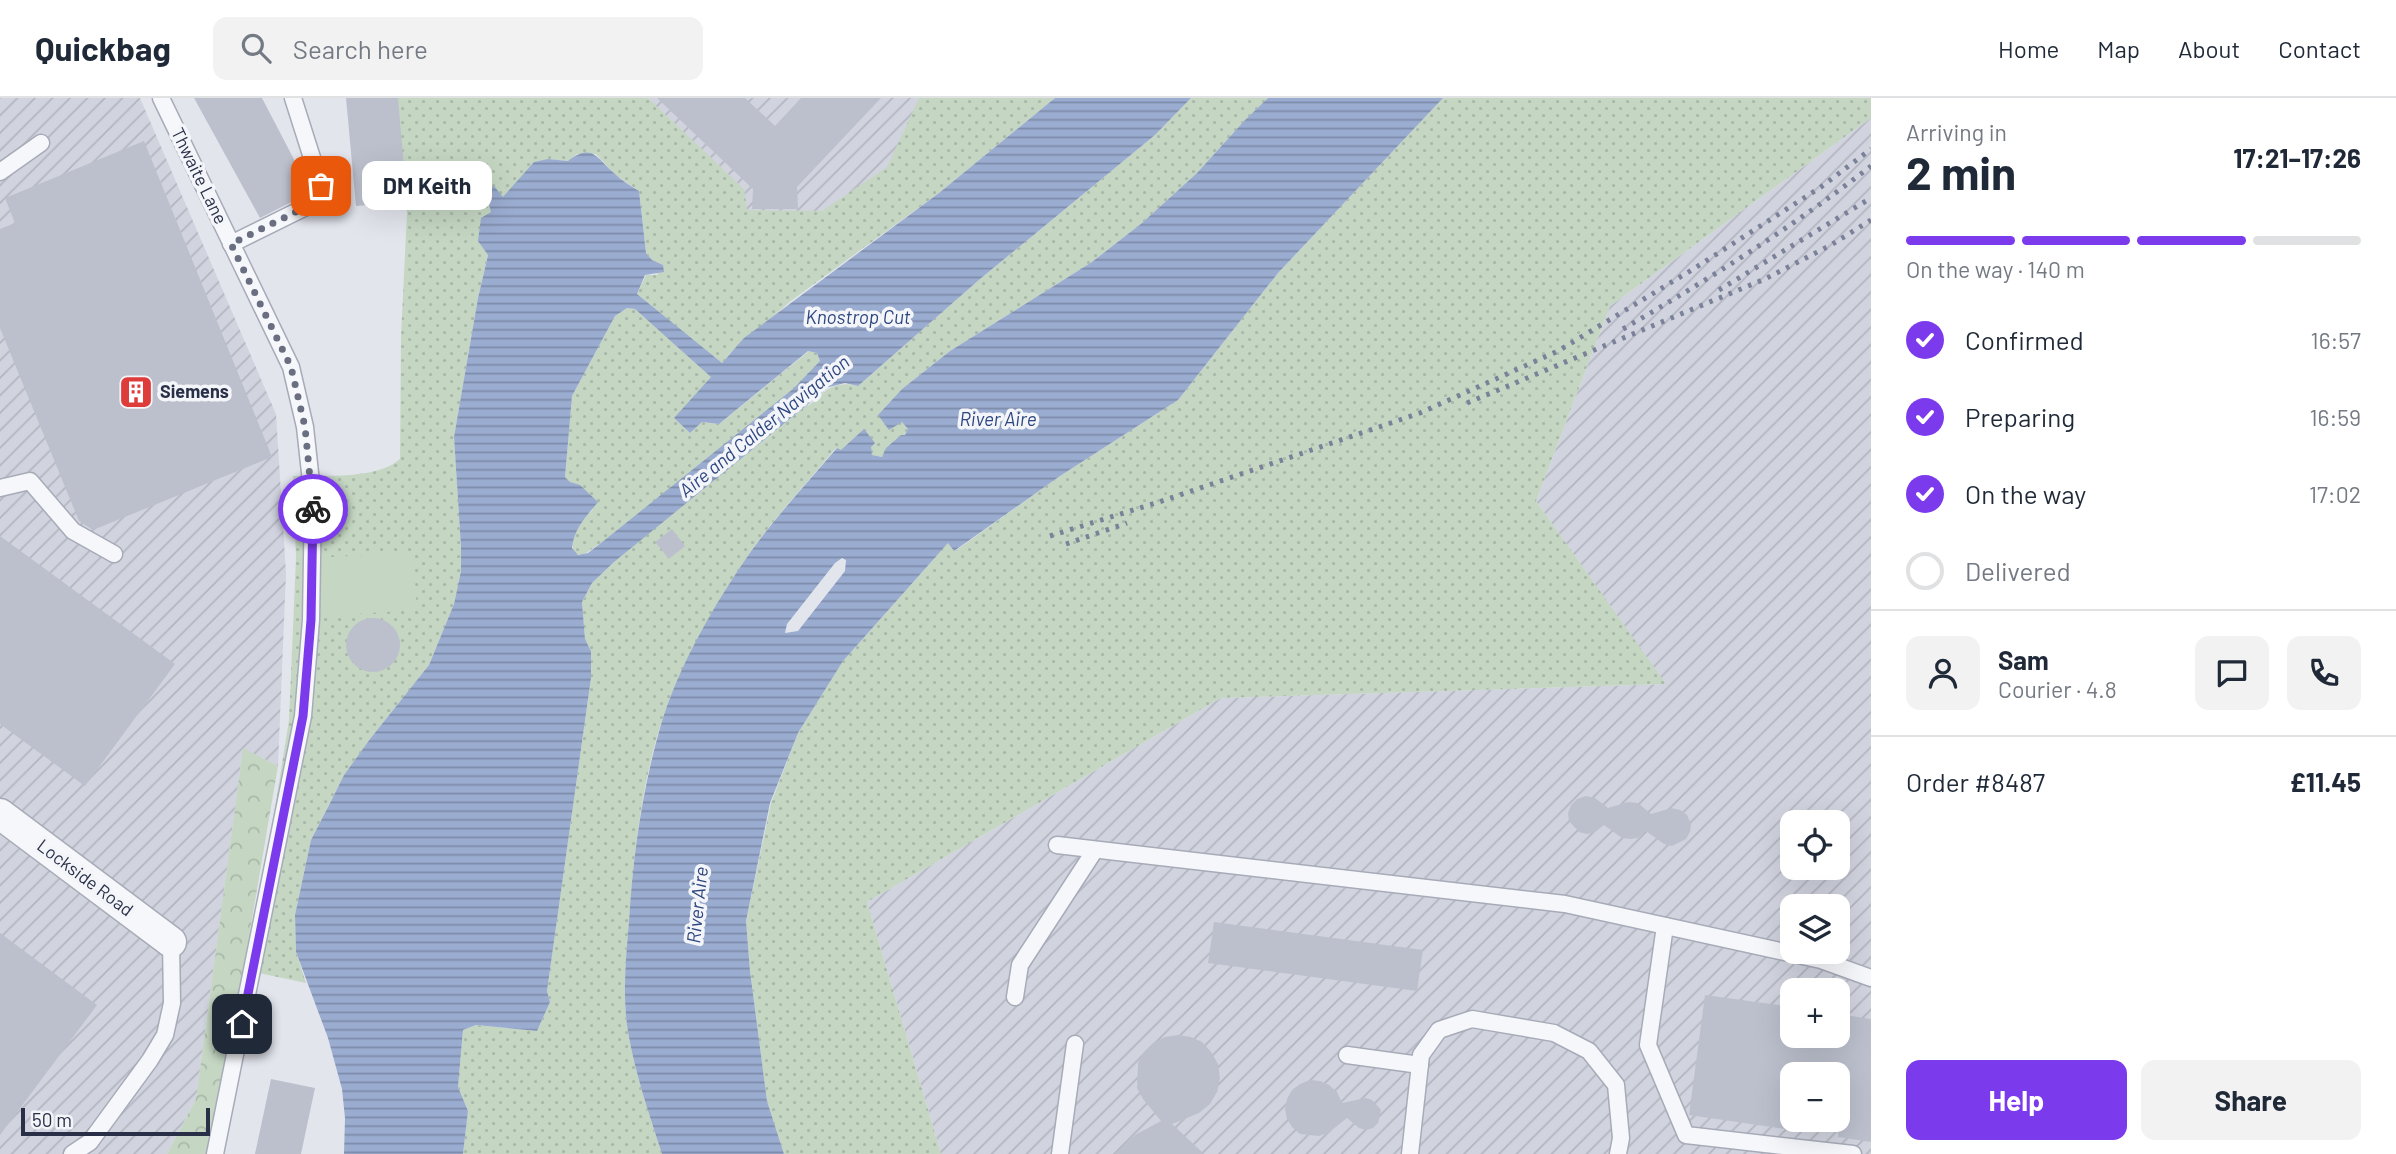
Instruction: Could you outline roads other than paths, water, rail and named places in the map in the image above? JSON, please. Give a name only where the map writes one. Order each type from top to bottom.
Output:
[{"type":"street","name":"Lockside Road","points":[[0,814],[171,942]]},
{"type":"lane","name":"Thwaite Lane","points":[[161,98],[291,367],[305,427],[313,500],[311,620],[303,716],[215,1154]]},
{"type":"lane","points":[[231,244],[318,201],[322,194],[293,98]]},
{"type":"lane","points":[[0,172],[41,143]]},
{"type":"lane","points":[[0,488],[30,481],[73,531],[114,554]]},
{"type":"lane","points":[[1057,845],[1565,904],[1821,960],[1871,978]]},
{"type":"lane","points":[[1015,997],[1020,964],[1094,850]]},
{"type":"lane","points":[[1665,926],[1648,1045],[1686,1135],[1784,1150],[1853,1154]]},
{"type":"lane","points":[[72,1154],[90,1142],[165,1035],[172,1003],[171,942]]},
{"type":"lane","points":[[1410,1154],[1421,1055],[1439,1030],[1472,1019],[1554,1033],[1590,1051],[1616,1085],[1621,1138],[1618,1154]]},
{"type":"lane","points":[[1060,1154],[1075,1044]]},
{"type":"lane","points":[[1347,1055],[1420,1065]]},
{"type":"water","points":[[1055,98],[1191,98],[1155,135],[980,279],[858,386],[845,383],[829,387],[614,562],[592,583],[582,602],[585,639],[591,651],[591,678],[547,991],[550,1002],[537,1031],[476,1025],[463,1030],[458,1087],[468,1111],[463,1154],[344,1154],[345,1118],[342,1089],[328,1038],[296,952],[295,915],[311,840],[344,775],[429,665],[454,604],[461,571],[461,547],[454,437],[488,255],[478,241],[481,218],[491,212],[485,191],[494,186],[503,197],[534,162],[548,159],[568,161],[583,153],[599,158],[621,179],[639,191],[646,253],[652,260],[663,265],[664,272],[645,275],[637,294],[722,363],[744,338],[939,193]],"holes":[[[627,308],[635,309],[711,377],[674,418],[690,433],[702,422],[719,424],[808,351],[817,353],[820,361],[793,389],[601,543],[588,553],[578,555],[572,548],[575,534],[598,502],[580,485],[565,477],[572,396],[615,316]]]},
{"type":"water","name":"River Aire","points":[[1268,98],[1443,98],[1278,273],[1178,400],[1060,476],[954,551],[948,543],[843,661],[798,733],[770,803],[746,921],[767,1101],[784,1154],[662,1154],[638,1078],[626,1018],[625,976],[631,897],[643,800],[660,728],[676,682],[712,613],[762,537],[837,448],[841,450],[864,429],[875,443],[871,447],[872,455],[882,457],[886,448],[901,435],[905,435],[908,429],[902,422],[889,430],[878,415],[902,389],[950,351],[1092,262],[1142,223],[1197,173]],"holes":[[[842,558],[846,560],[845,571],[798,631],[785,633],[787,624],[835,563]]]},
{"type":"railway","points":[[1050,536],[1162,501],[1420,413],[1558,351],[1821,187],[1871,149]]},
{"type":"railway","points":[[1623,329],[1750,252],[1871,166]]},
{"type":"railway","points":[[1719,290],[1871,198]]},
{"type":"railway","points":[[1467,403],[1765,279],[1831,245],[1871,220]]},
{"type":"railway","points":[[1066,544],[1127,523]]},
{"type":"place","name":"DM Keith","points":[[321,186]]},
{"type":"place","name":"Siemens","points":[[136,392]]},
{"type":"water label","name":"Knostrop Cut","points":[[858,317]]},
{"type":"water label","name":"Aire and Calder Navigation","points":[[764,426]]}]
